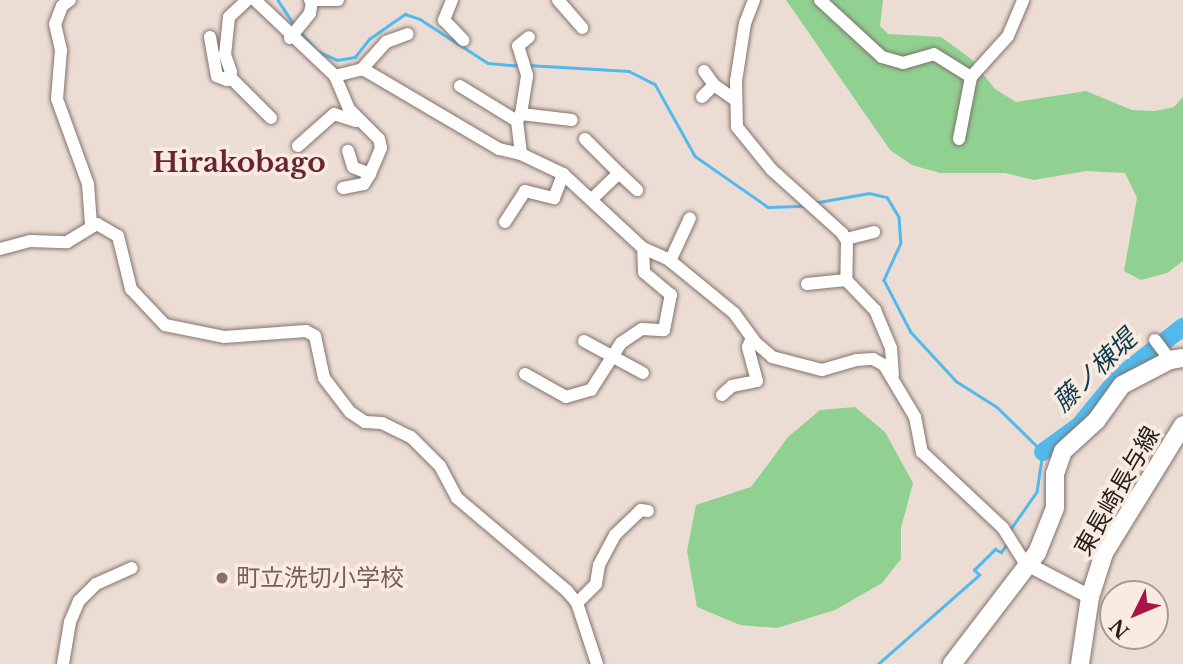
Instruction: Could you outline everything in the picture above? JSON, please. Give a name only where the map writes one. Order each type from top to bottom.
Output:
[{"type":"main road","name":"東長崎長与線","points":[[952,664],[1025,563],[1037,553],[1055,508],[1055,474],[1063,451],[1096,422],[1122,385],[1174,359]]},
{"type":"main road","name":"東長崎長与線","points":[[1080,664],[1090,597],[1104,553],[1183,425]]},
{"type":"street","points":[[69,0],[62,6],[55,24],[61,50],[57,99],[89,184],[91,225]]},
{"type":"street","points":[[247,0],[229,17],[225,55],[230,77],[271,118]]},
{"type":"street","points":[[255,0],[296,32],[335,76],[349,109],[379,139],[381,148],[364,184],[344,188]]},
{"type":"street","points":[[296,32],[311,1],[338,0]]},
{"type":"street","points":[[452,0],[444,20],[463,40]]},
{"type":"street","points":[[558,0],[582,28]]},
{"type":"street","points":[[754,0],[745,23],[734,99],[737,127],[772,170],[846,239],[846,280],[875,310],[891,348],[893,374],[915,417],[922,452],[1003,528],[1025,563],[1090,597]]},
{"type":"street","points":[[820,0],[882,57],[904,63],[934,54],[971,77]]},
{"type":"street","points":[[959,139],[971,77],[1008,36],[1023,0]]},
{"type":"street","points":[[361,70],[386,41],[408,34]]},
{"type":"street","points":[[210,37],[218,76],[222,80],[230,77]]},
{"type":"street","points":[[521,154],[519,117],[523,66],[518,46],[529,37]]},
{"type":"street","points":[[335,76],[361,70],[389,81],[499,149],[521,154],[563,174],[643,248],[670,261],[734,313],[752,338],[772,357],[796,366],[822,370],[873,359],[893,374]]},
{"type":"street","points":[[704,71],[714,85],[734,99]]},
{"type":"street","points":[[702,97],[714,85]]},
{"type":"street","points":[[460,86],[519,117],[572,120]]},
{"type":"street","points":[[298,146],[334,114],[363,122]]},
{"type":"street","points":[[585,139],[637,190]]},
{"type":"street","points":[[348,151],[353,167],[370,174]]},
{"type":"street","points":[[591,200],[619,173]]},
{"type":"street","points":[[505,222],[525,191],[554,198],[563,174]]},
{"type":"street","points":[[670,261],[690,218]]},
{"type":"street","points":[[0,249],[30,241],[67,242],[91,225],[97,224],[118,236],[131,289],[165,325],[224,337],[306,331],[315,336],[324,378],[351,412],[365,422],[382,424],[411,437],[440,466],[457,498],[577,603],[597,664]]},
{"type":"street","points":[[846,239],[874,232]]},
{"type":"street","points":[[525,373],[566,397],[591,390],[621,342],[642,329],[664,330],[668,322],[671,295],[644,272],[643,248]]},
{"type":"street","points":[[807,284],[846,280]]},
{"type":"street","points":[[722,395],[732,386],[757,381],[748,347],[752,338]]},
{"type":"street","points":[[1155,340],[1174,359]]},
{"type":"street","points":[[584,341],[643,373]]},
{"type":"street","points":[[577,603],[596,584],[615,535],[641,510],[648,512]]},
{"type":"street","points":[[63,664],[70,622],[79,601],[96,584],[132,568]]},
{"type":"green space","points":[[786,0],[883,0],[880,26],[888,34],[941,37],[970,58],[995,89],[1016,102],[1086,91],[1132,110],[1155,111],[1174,107],[1183,97],[1183,261],[1167,273],[1141,280],[1124,271],[1137,198],[1125,173],[1086,171],[1034,180],[1005,173],[940,173],[912,165],[890,150]]},
{"type":"green space","points":[[855,407],[885,432],[913,483],[901,528],[901,559],[882,583],[835,610],[777,628],[740,625],[697,607],[687,551],[696,505],[751,487],[788,437],[820,410]]},
{"type":"waterway","points":[[278,0],[295,26]]},
{"type":"waterway","points":[[300,31],[317,51],[337,60],[355,57],[369,39],[405,14],[420,19],[488,63],[520,66]]},
{"type":"waterway","points":[[527,65],[629,71],[655,84],[695,156],[768,207],[804,206]]},
{"type":"waterway","points":[[813,203],[869,193],[887,197],[899,217],[901,243],[884,280],[911,332],[956,381],[997,407],[1043,452],[1037,492],[1009,532]]},
{"type":"waterway","name":"藤ノ棟堤","points":[[1043,452],[1080,425],[1120,376],[1183,327]]},
{"type":"waterway","points":[[878,664],[979,575],[974,570],[995,549],[1001,552],[1007,544]]},
{"type":"place","name":"町立洗切小学校","points":[[222,578]]},
{"type":"district","name":"Hirakobago","points":[[239,163]]}]
